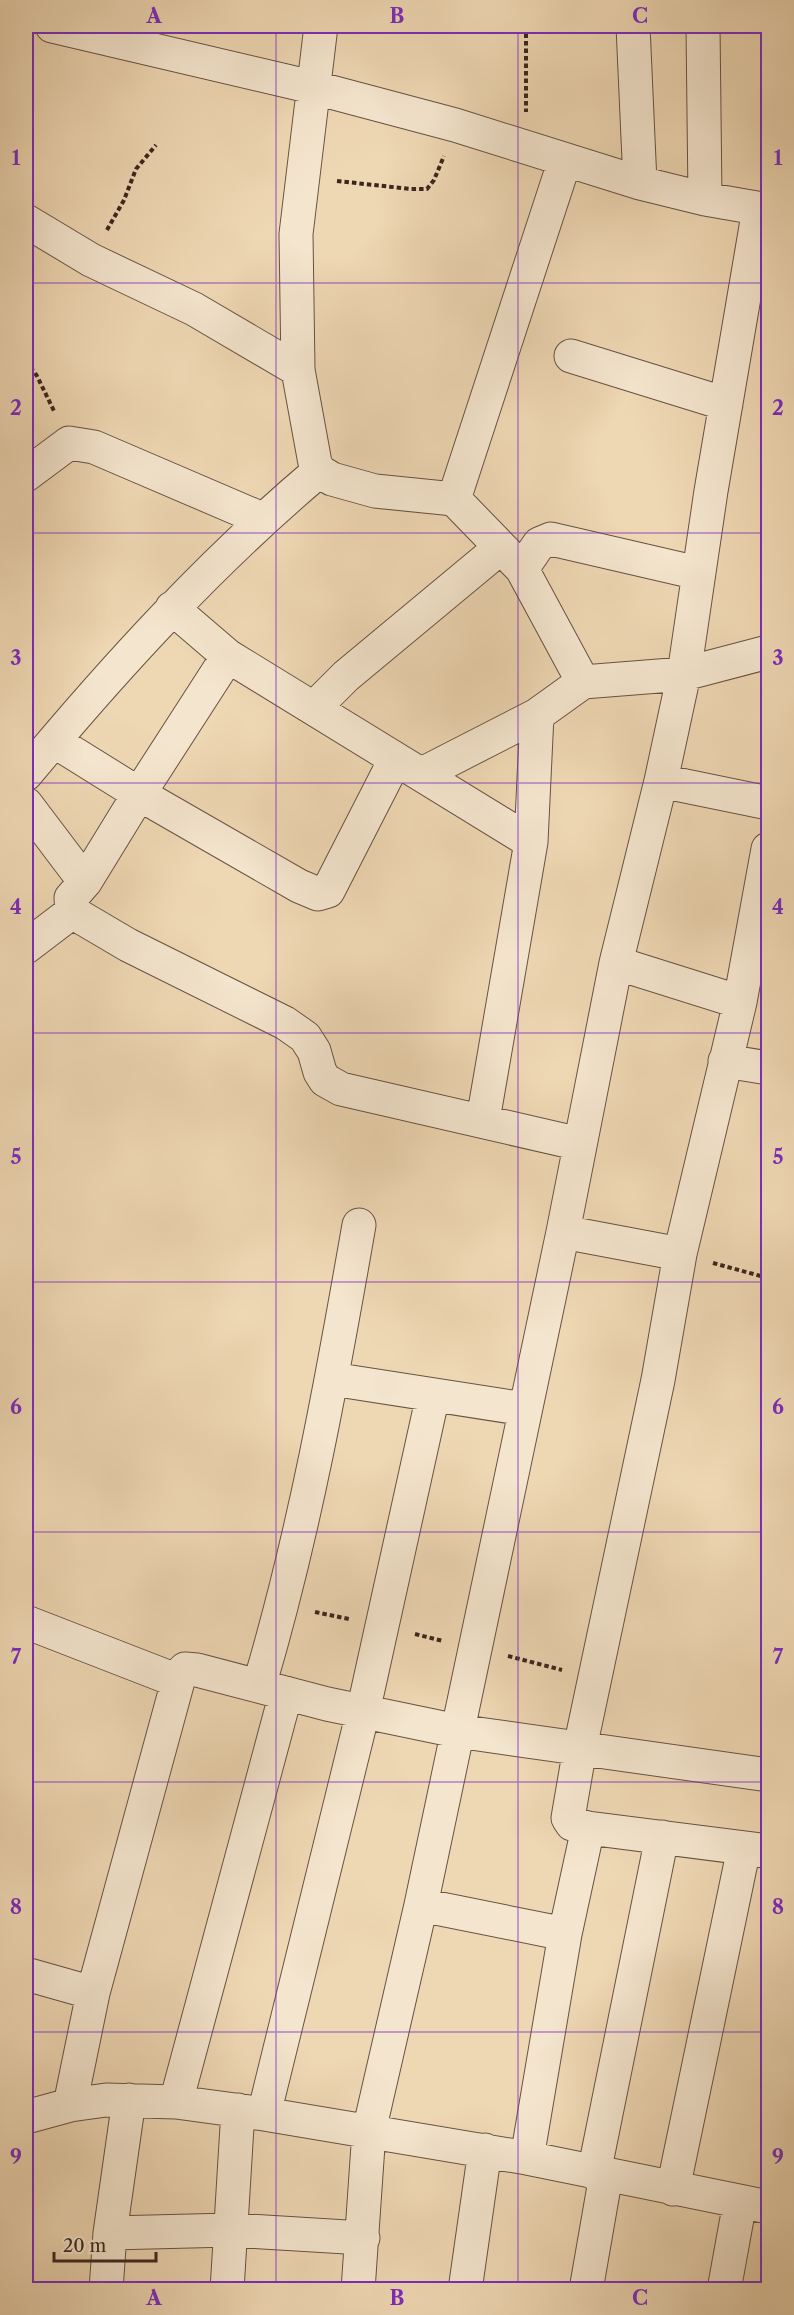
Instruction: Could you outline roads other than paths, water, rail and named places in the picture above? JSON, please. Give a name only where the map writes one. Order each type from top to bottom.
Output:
[{"type":"street","points":[[52,26],[312,87],[455,124],[640,183],[705,199],[764,209],[726,404],[684,674],[661,781],[616,963],[421,1905],[369,2131],[358,2289]]},
{"type":"street","points":[[321,26],[296,234],[298,370],[310,443],[319,471],[332,479],[375,491],[454,499],[511,558],[583,682]]},
{"type":"street","points":[[633,26],[640,183]]},
{"type":"street","points":[[704,26],[705,199]]},
{"type":"street","points":[[454,499],[565,160]]},
{"type":"street","points":[[26,220],[91,260],[194,309],[298,370]]},
{"type":"street","points":[[571,356],[726,404]]},
{"type":"street","points":[[26,476],[69,443],[94,447],[262,519]]},
{"type":"street","points":[[26,774],[172,609],[262,519],[319,471]]},
{"type":"street","points":[[314,708],[346,676],[511,558],[551,539],[698,573]]},
{"type":"street","points":[[172,609],[228,656],[531,842]]},
{"type":"street","points":[[54,741],[139,794],[299,886],[318,894],[328,891],[408,767],[537,715],[583,682],[684,674],[768,652]]},
{"type":"street","points":[[72,912],[71,898],[85,882],[228,656]]},
{"type":"street","points":[[483,1120],[531,842],[537,715]]},
{"type":"street","points":[[661,781],[768,803]]},
{"type":"street","points":[[26,804],[85,882]]},
{"type":"street","points":[[673,2189],[756,1850],[588,1828],[572,1824],[568,1818],[580,1748],[658,1380],[680,1254],[725,1061],[761,926],[768,849]]},
{"type":"street","points":[[72,912],[128,945],[285,1023],[305,1037],[314,1051],[320,1072],[325,1080],[341,1089],[580,1144]]},
{"type":"street","points":[[26,947],[72,912]]},
{"type":"street","points":[[616,963],[740,1002]]},
{"type":"street","points":[[725,1061],[768,1068]]},
{"type":"street","points":[[176,2102],[273,1690],[284,1605],[332,1379],[358,1225]]},
{"type":"street","points":[[562,1232],[680,1254]]},
{"type":"street","points":[[332,1379],[525,1409]]},
{"type":"street","points":[[227,2289],[231,2230],[251,2112],[363,1712],[433,1395]]},
{"type":"street","points":[[26,1622],[178,1681]]},
{"type":"street","points":[[70,2105],[93,1993],[178,1681],[185,1669],[198,1670],[363,1712],[457,1731],[768,1774]]},
{"type":"street","points":[[527,2158],[565,1935],[588,1828]]},
{"type":"street","points":[[586,2289],[600,2174],[662,1837]]},
{"type":"street","points":[[421,1905],[565,1935]]},
{"type":"street","points":[[26,1974],[93,1993]]},
{"type":"street","points":[[26,2117],[70,2105],[106,2100],[176,2102],[485,2150],[754,2205],[724,2289]]},
{"type":"street","points":[[106,2289],[110,2233],[129,2100]]},
{"type":"street","points":[[465,2289],[485,2150]]},
{"type":"street","points":[[110,2233],[231,2230],[363,2238]]}]
